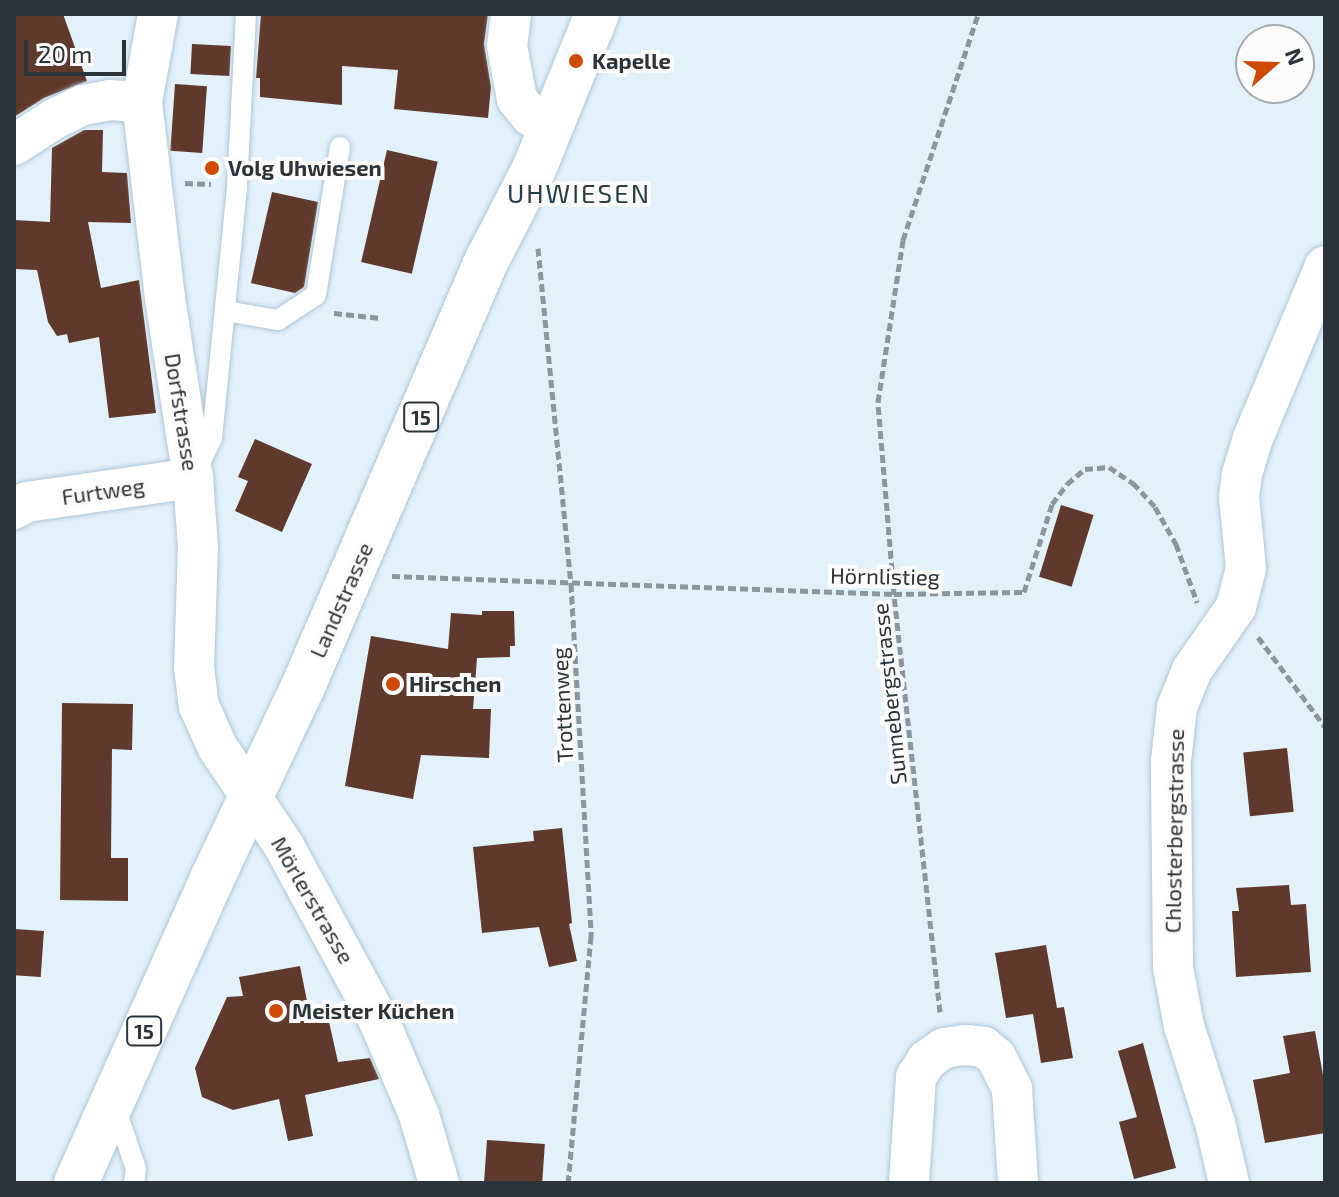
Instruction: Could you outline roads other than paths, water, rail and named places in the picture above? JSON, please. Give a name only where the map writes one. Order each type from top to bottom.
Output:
[{"type":"main road","name":"Landstrasse","points":[[76,1183],[353,574],[488,258],[534,169],[597,14]]},
{"type":"street","name":"Dorfstrasse","points":[[158,14],[152,32],[142,102],[165,298],[193,478],[198,547],[194,667],[199,706],[218,748],[251,798]]},
{"type":"street","points":[[511,14],[507,46],[517,99],[531,116],[551,126]]},
{"type":"street","points":[[14,145],[83,105],[110,100],[142,102]]},
{"type":"street","name":"Chlosterbergstrasse","points":[[1229,1183],[1215,1123],[1184,1026],[1173,967],[1171,761],[1177,707],[1192,670],[1228,619],[1246,568],[1239,497],[1253,438],[1325,266]]},
{"type":"street","name":"Furtweg","points":[[14,509],[27,502],[193,478]]},
{"type":"street","name":"Mörlerstrasse","points":[[251,798],[338,939],[379,1021],[419,1115],[439,1183]]},
{"type":"street","points":[[909,1183],[916,1077],[927,1060],[944,1048],[966,1045],[984,1047],[1005,1071],[1012,1089],[1018,1183]]},
{"type":"lane","points":[[193,478],[212,438],[237,186],[246,14]]},
{"type":"lane","points":[[226,311],[278,320],[316,295],[340,147]]},
{"type":"lane","points":[[112,1101],[136,1169],[134,1183]]},
{"type":"place","name":"Kapelle","points":[[576,61]]},
{"type":"place","name":"Volg Uhwiesen","points":[[212,168]]},
{"type":"place","name":"Hirschen","points":[[393,684]]},
{"type":"place","name":"Meister Küchen","points":[[276,1011]]},
{"type":"district","name":"UHWIESEN","points":[[579,193]]}]
